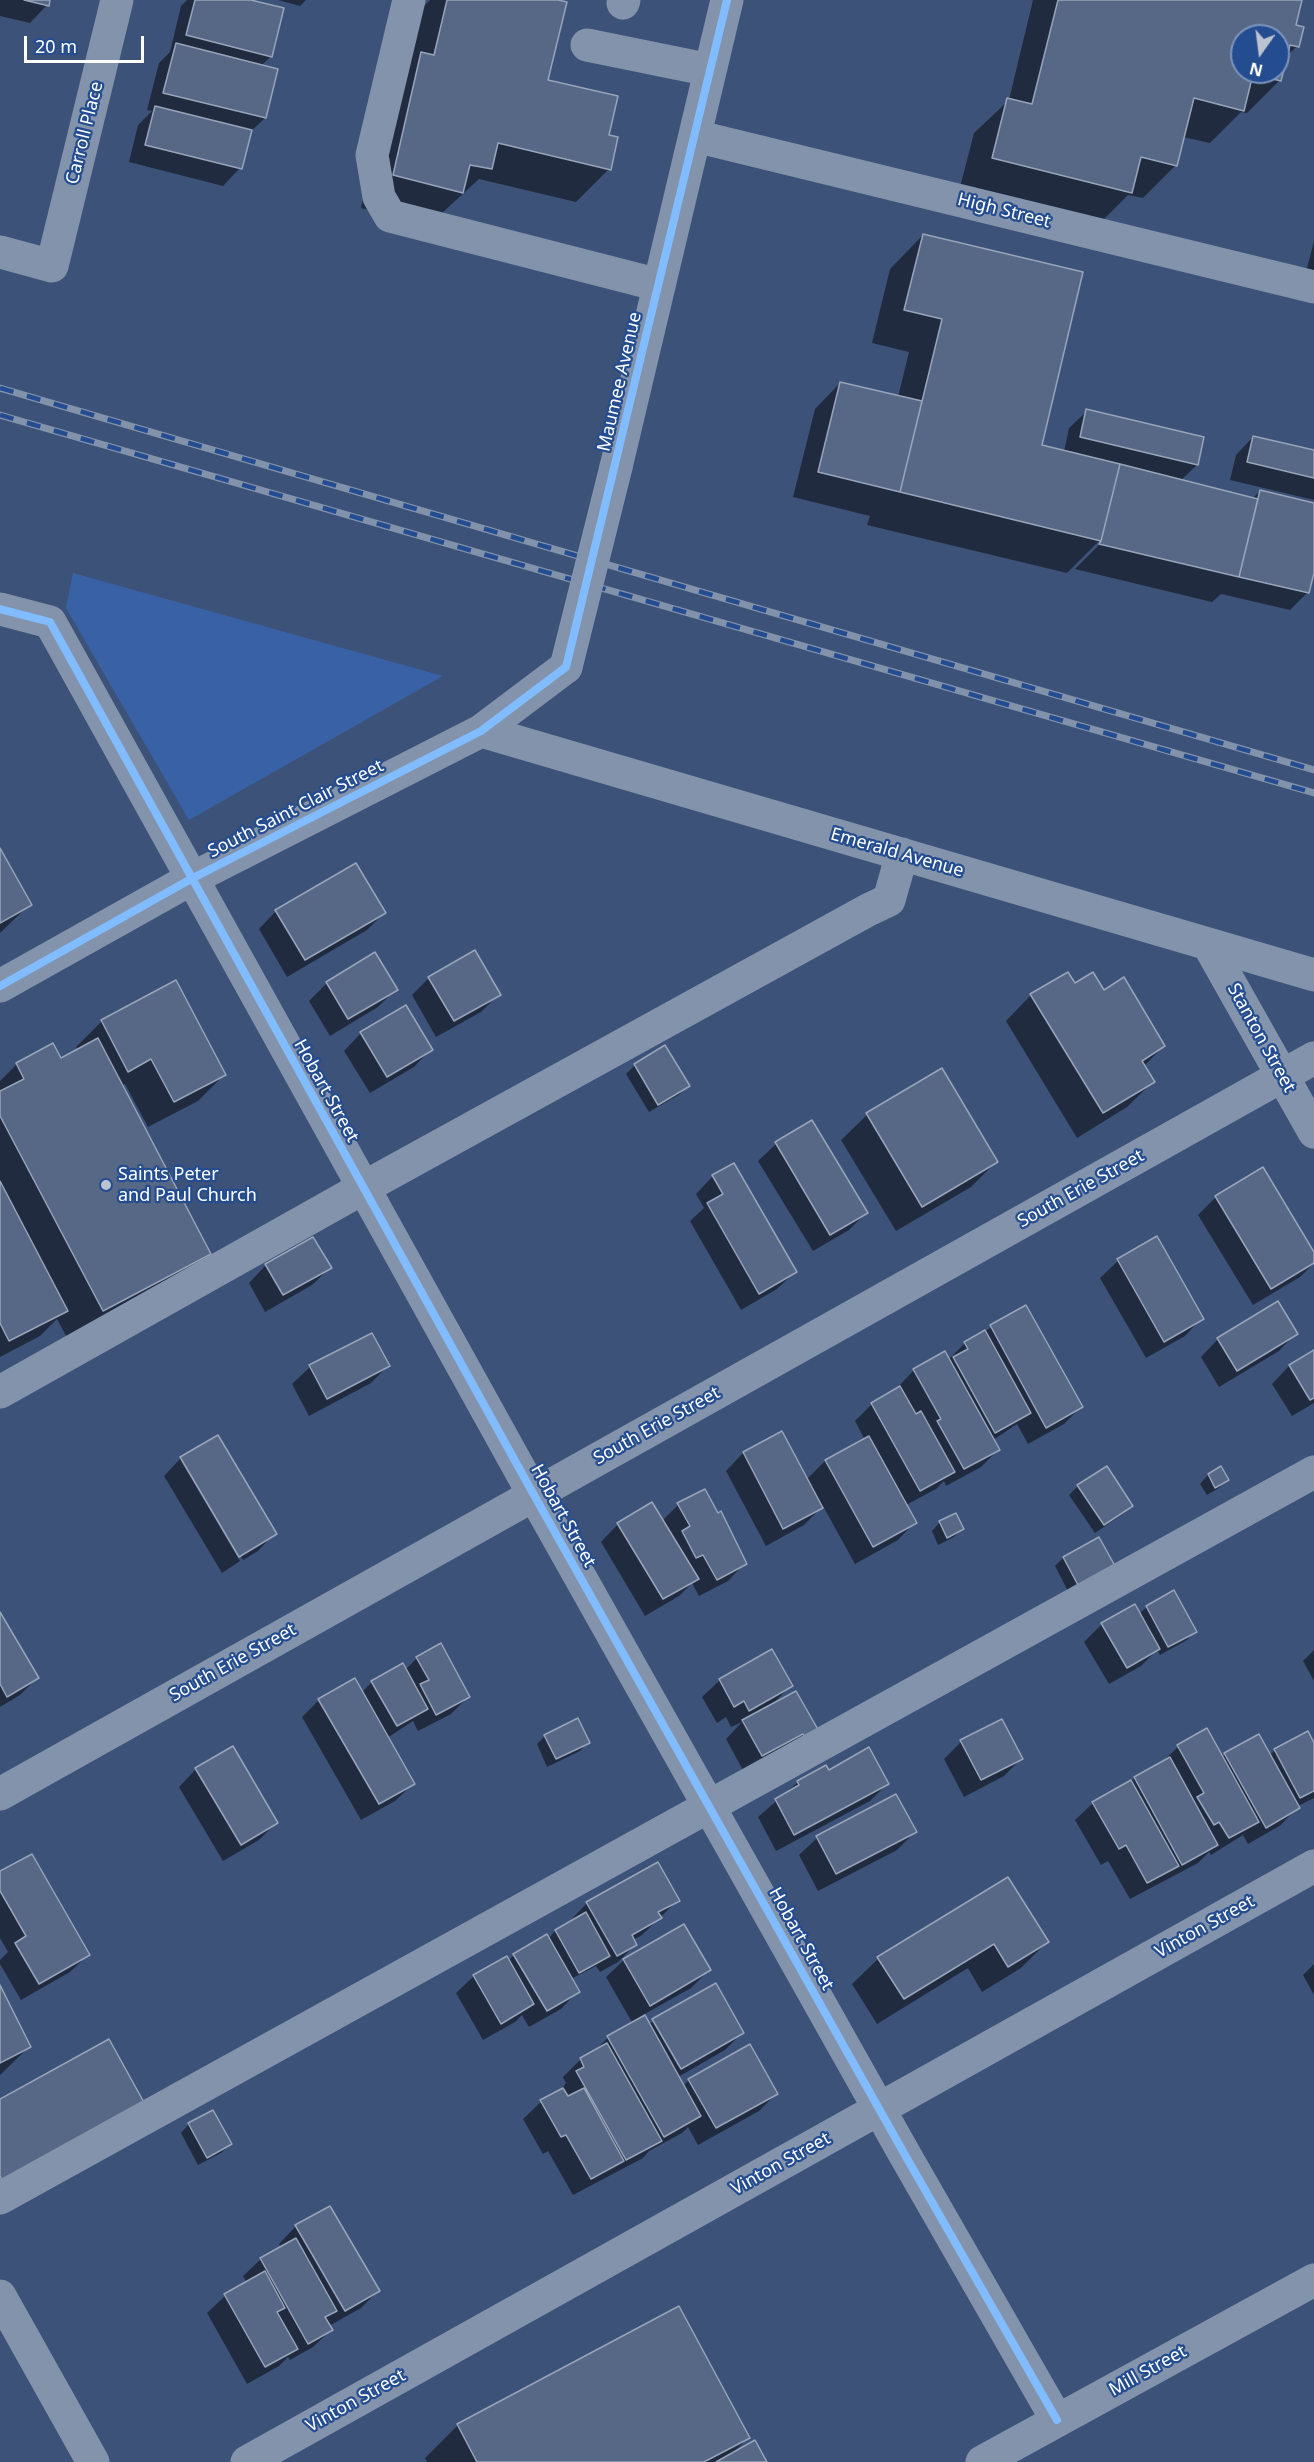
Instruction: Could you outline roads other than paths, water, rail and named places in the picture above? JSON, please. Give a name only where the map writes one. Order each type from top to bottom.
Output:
[{"type":"street","name":"Carroll Place","points":[[0,252],[52,266],[117,0]]},
{"type":"street","points":[[409,0],[372,155],[379,197],[390,216],[659,285]]},
{"type":"street","name":"Maumee Avenue","points":[[481,731],[566,667],[727,0]]},
{"type":"street","points":[[587,45],[710,70]]},
{"type":"street","name":"High Street","points":[[694,136],[1314,287]]},
{"type":"street","name":"Hobart Street","points":[[0,609],[50,622],[534,1495],[879,2109],[1057,2420]]},
{"type":"street","name":"South Saint Clair Street","points":[[0,986],[191,879],[481,731]]},
{"type":"street","name":"Emerald Avenue","points":[[481,731],[1314,975]]},
{"type":"street","points":[[0,1392],[363,1188],[890,900],[902,854]]},
{"type":"street","name":"Stanton Street","points":[[1208,944],[1314,1132]]},
{"type":"street","name":"South Erie Street","points":[[0,1794],[1314,1059]]},
{"type":"street","points":[[0,2198],[1314,1472]]},
{"type":"street","name":"Vinton Street","points":[[248,2462],[1314,1866]]},
{"type":"street","name":"Mill Street","points":[[982,2462],[1314,2280]]},
{"type":"street","points":[[0,2296],[93,2462]]},
{"type":"railway","points":[[0,388],[1314,770]]},
{"type":"railway","points":[[0,415],[1314,793]]},
{"type":"place","name":"Saints Peter and Paul Church","points":[[106,1185]]}]
